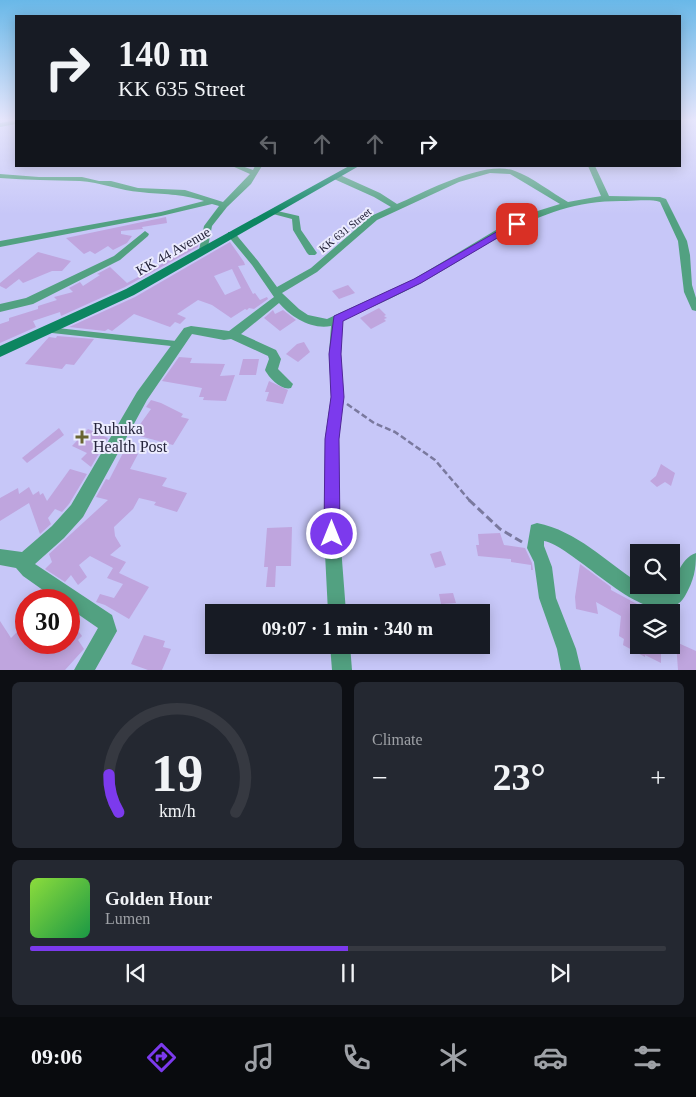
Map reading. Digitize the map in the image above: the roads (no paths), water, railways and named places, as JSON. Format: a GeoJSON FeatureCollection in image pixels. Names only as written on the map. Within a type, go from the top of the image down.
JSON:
{"type":"FeatureCollection","features":[{"type":"Feature","properties":{"kind":"main road","name":"KK 44 Avenue"},"geometry":{"type":"LineString","coordinates":[[0,352],[130,292],[353,167]]}},
{"type":"Feature","properties":{"kind":"street"},"geometry":{"type":"LineString","coordinates":[[204,250],[208,226],[224,205],[248,182],[257,170],[240,167]]}},
{"type":"Feature","properties":{"kind":"street"},"geometry":{"type":"LineString","coordinates":[[591,167],[606,198]]}},
{"type":"Feature","properties":{"kind":"street","name":"KK 631 Street"},"geometry":{"type":"LineString","coordinates":[[232,335],[277,296],[314,270],[374,218],[456,180],[486,169],[516,173],[567,205]]}},
{"type":"Feature","properties":{"kind":"street"},"geometry":{"type":"LineString","coordinates":[[2,177],[82,179],[99,183],[111,183],[138,190],[185,192],[224,205]]}},
{"type":"Feature","properties":{"kind":"street"},"geometry":{"type":"LineString","coordinates":[[337,177],[377,195],[396,207]]}},
{"type":"Feature","properties":{"kind":"street"},"geometry":{"type":"LineString","coordinates":[[231,234],[258,266],[277,296],[297,315],[315,322],[328,322],[417,281],[499,232],[534,215],[567,205],[606,198],[655,198],[663,200],[684,247],[688,292],[696,307]]}},
{"type":"Feature","properties":{"kind":"street"},"geometry":{"type":"LineString","coordinates":[[0,244],[162,214],[212,201]]}},
{"type":"Feature","properties":{"kind":"street"},"geometry":{"type":"LineString","coordinates":[[276,212],[296,218],[296,230],[312,253]]}},
{"type":"Feature","properties":{"kind":"street"},"geometry":{"type":"LineString","coordinates":[[0,308],[29,302],[117,258],[146,234]]}},
{"type":"Feature","properties":{"kind":"street"},"geometry":{"type":"LineString","coordinates":[[337,604],[332,534],[332,439],[337,397],[335,354],[338,319]]}},
{"type":"Feature","properties":{"kind":"street"},"geometry":{"type":"LineString","coordinates":[[0,557],[24,561],[58,532],[77,511],[142,396],[188,331],[224,336],[232,335],[272,353],[275,359],[271,370],[287,384]]}},
{"type":"Feature","properties":{"kind":"street"},"geometry":{"type":"LineString","coordinates":[[571,670],[546,589],[546,569],[541,555],[535,548],[537,531],[547,530],[565,540],[638,592],[655,601],[667,600],[679,590],[691,565],[696,562]]}},
{"type":"Feature","properties":{"kind":"street"},"geometry":{"type":"LineString","coordinates":[[24,561],[24,566],[29,570],[105,622],[108,631],[84,670]]}},
{"type":"Feature","properties":{"kind":"street"},"geometry":{"type":"LineString","coordinates":[[341,654],[342,670]]}},
{"type":"Feature","properties":{"kind":"lane"},"geometry":{"type":"LineString","coordinates":[[48,330],[178,344]]}},
{"type":"Feature","properties":{"kind":"place","name":"Ruhuka Health Post"},"geometry":{"type":"Point","coordinates":[82,437]}}]}
